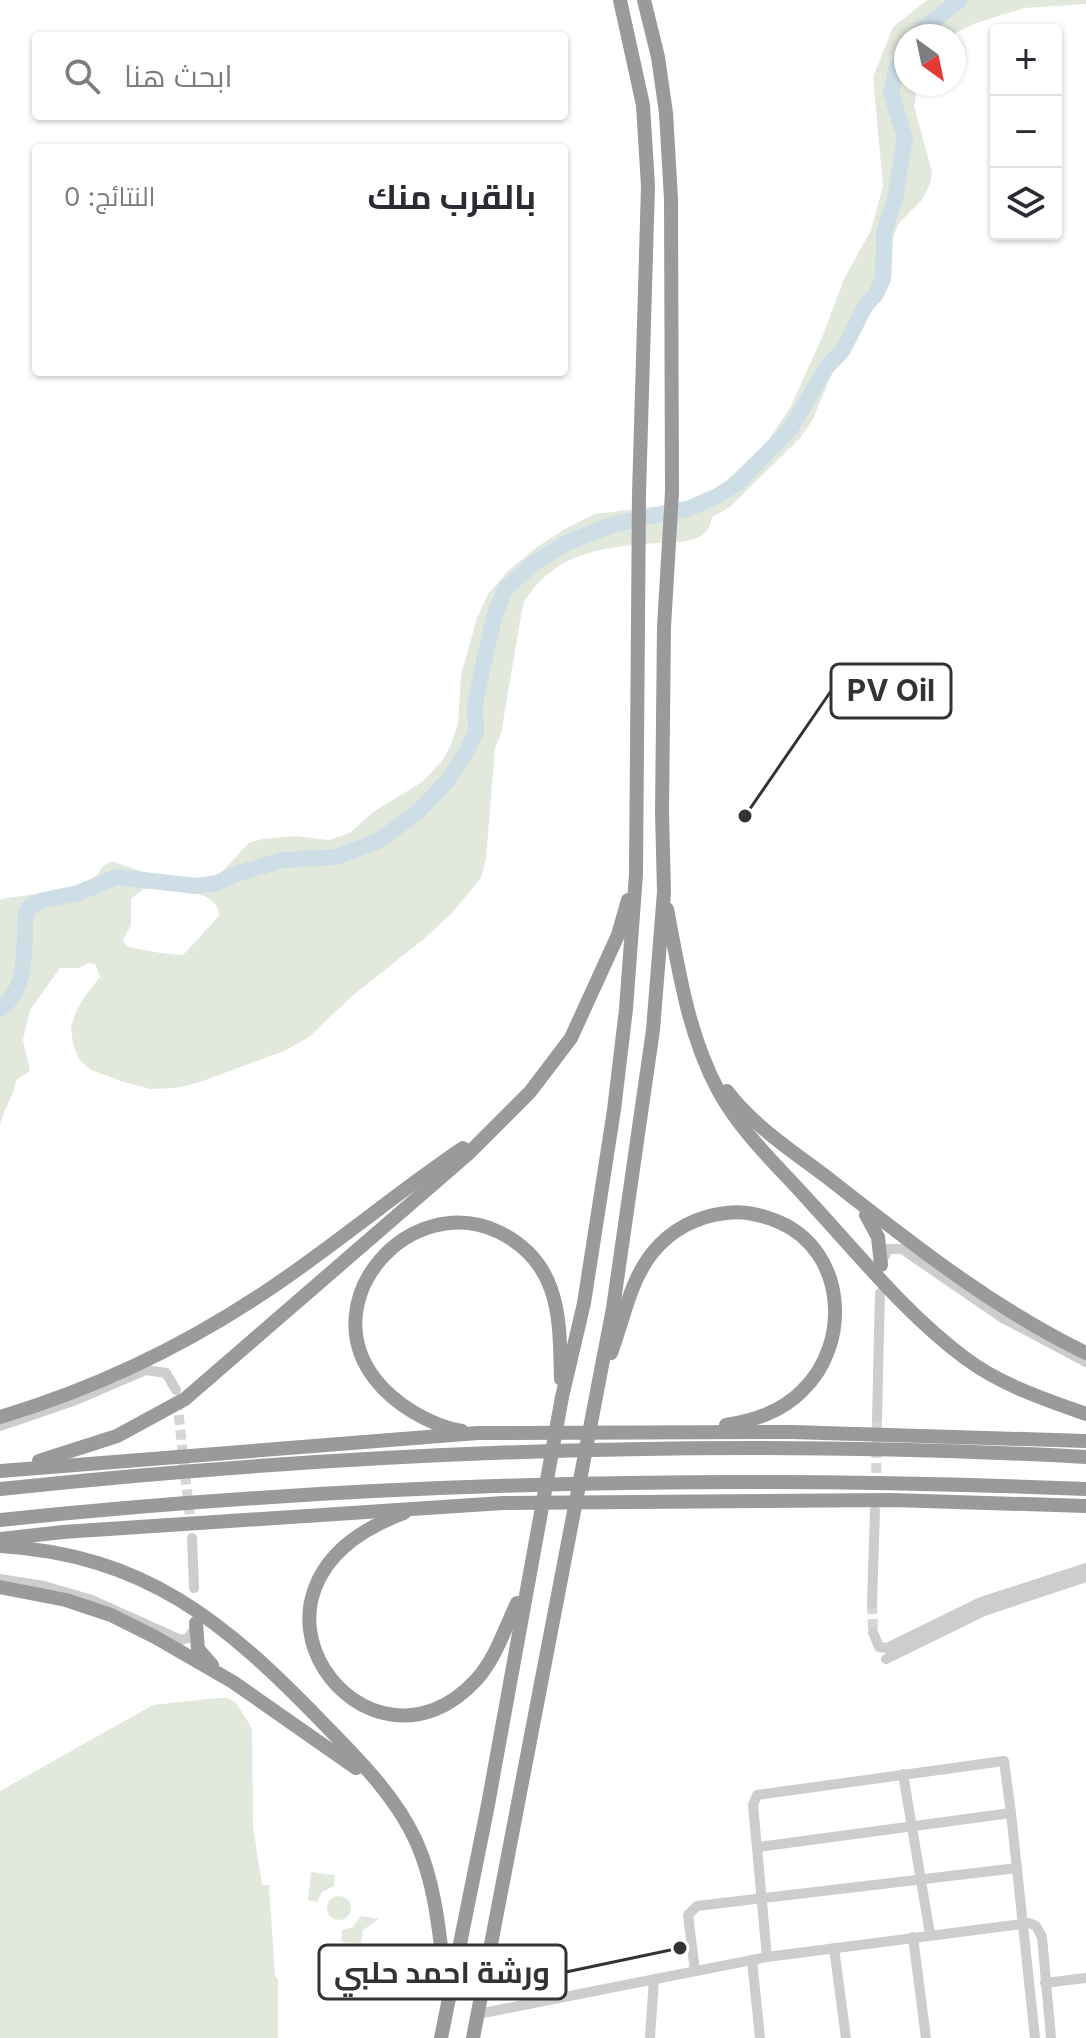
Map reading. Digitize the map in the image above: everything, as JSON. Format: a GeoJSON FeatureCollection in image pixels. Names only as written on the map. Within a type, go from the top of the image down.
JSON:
{"type":"FeatureCollection","features":[{"type":"Feature","properties":{"kind":"highway"},"geometry":{"type":"LineString","coordinates":[[441,2038],[487,1810],[562,1397],[584,1303],[621,1052],[636,874],[639,494],[648,159],[639,85],[620,0]]}},
{"type":"Feature","properties":{"kind":"highway"},"geometry":{"type":"LineString","coordinates":[[473,2038],[613,1308],[653,1030],[664,892],[664,627],[672,492],[670,147],[658,57],[644,0]]}},
{"type":"Feature","properties":{"kind":"highway"},"geometry":{"type":"LineString","coordinates":[[0,1471],[66,1454],[117,1436],[185,1399],[307,1296],[494,1128],[530,1092],[571,1038],[618,935],[636,874]]}},
{"type":"Feature","properties":{"kind":"highway"},"geometry":{"type":"LineString","coordinates":[[664,892],[686,1006],[718,1090],[748,1134],[919,1317],[966,1359],[1021,1391],[1086,1414]]}},
{"type":"Feature","properties":{"kind":"highway"},"geometry":{"type":"LineString","coordinates":[[707,1065],[734,1100],[757,1122],[906,1241],[977,1292],[1049,1336],[1086,1353]]}},
{"type":"Feature","properties":{"kind":"highway"},"geometry":{"type":"LineString","coordinates":[[0,1417],[105,1379],[223,1319],[280,1282],[494,1128]]}},
{"type":"Feature","properties":{"kind":"highway"},"geometry":{"type":"LineString","coordinates":[[841,1188],[875,1228],[881,1246],[881,1265]]}},
{"type":"Feature","properties":{"kind":"highway"},"geometry":{"type":"LineString","coordinates":[[598,1382],[633,1284],[654,1252],[674,1233],[700,1218],[733,1212],[765,1217],[785,1225],[803,1236],[818,1255],[832,1282],[836,1321],[826,1356],[805,1389],[774,1411],[752,1421],[692,1433]]}},
{"type":"Feature","properties":{"kind":"highway"},"geometry":{"type":"LineString","coordinates":[[478,1433],[456,1430],[399,1402],[382,1389],[369,1371],[359,1348],[356,1305],[367,1276],[392,1249],[421,1229],[444,1223],[488,1227],[511,1238],[539,1265],[557,1313],[562,1397]]}},
{"type":"Feature","properties":{"kind":"highway"},"geometry":{"type":"LineString","coordinates":[[584,1303],[613,1308]]}},
{"type":"Feature","properties":{"kind":"highway"},"geometry":{"type":"LineString","coordinates":[[0,1471],[478,1433],[807,1432],[1086,1441]]}},
{"type":"Feature","properties":{"kind":"highway"},"geometry":{"type":"LineString","coordinates":[[0,1489],[334,1461],[516,1452],[880,1450],[1086,1457]]}},
{"type":"Feature","properties":{"kind":"highway"},"geometry":{"type":"LineString","coordinates":[[0,1520],[283,1495],[505,1484],[880,1481],[1086,1489]]}},
{"type":"Feature","properties":{"kind":"highway"},"geometry":{"type":"LineString","coordinates":[[0,1539],[63,1532],[503,1503],[892,1500],[1086,1506]]}},
{"type":"Feature","properties":{"kind":"highway"},"geometry":{"type":"LineString","coordinates":[[418,1507],[380,1522],[359,1535],[332,1558],[315,1589],[309,1624],[313,1647],[329,1679],[350,1698],[380,1711],[412,1714],[444,1705],[458,1696],[477,1679],[492,1659],[527,1581]]}},
{"type":"Feature","properties":{"kind":"highway"},"geometry":{"type":"LineString","coordinates":[[0,1546],[67,1553],[101,1562],[148,1582],[213,1621],[277,1676],[372,1775],[411,1831],[428,1875],[434,1901],[448,2005]]}},
{"type":"Feature","properties":{"kind":"highway"},"geometry":{"type":"LineString","coordinates":[[0,1587],[51,1596],[111,1615],[155,1637],[233,1682],[342,1757],[392,1801]]}},
{"type":"Feature","properties":{"kind":"highway"},"geometry":{"type":"LineString","coordinates":[[196,1625],[201,1655],[233,1682]]}},
{"type":"Feature","properties":{"kind":"street"},"geometry":{"type":"LineString","coordinates":[[881,1265],[885,1251],[902,1249],[1001,1317],[1086,1362]]}},
{"type":"Feature","properties":{"kind":"street"},"geometry":{"type":"LineString","coordinates":[[877,1418],[880,1293]]}},
{"type":"Feature","properties":{"kind":"street"},"geometry":{"type":"LineString","coordinates":[[0,1426],[76,1400],[146,1370],[166,1373],[176,1390]]}},
{"type":"Feature","properties":{"kind":"street"},"geometry":{"type":"LineString","coordinates":[[872,1604],[875,1510]]}},
{"type":"Feature","properties":{"kind":"street"},"geometry":{"type":"LineString","coordinates":[[192,1538],[194,1588]]}},
{"type":"Feature","properties":{"kind":"street"},"geometry":{"type":"LineString","coordinates":[[873,1632],[879,1647],[887,1648],[981,1602],[1086,1568]]}},
{"type":"Feature","properties":{"kind":"street"},"geometry":{"type":"LineString","coordinates":[[886,1659],[974,1615],[1086,1577]]}},
{"type":"Feature","properties":{"kind":"street"},"geometry":{"type":"LineString","coordinates":[[0,1579],[44,1586],[92,1600],[178,1639],[188,1638],[196,1625]]}},
{"type":"Feature","properties":{"kind":"street"},"geometry":{"type":"LineString","coordinates":[[767,1957],[753,1805],[757,1795],[1004,1761],[1035,2038]]}},
{"type":"Feature","properties":{"kind":"street"},"geometry":{"type":"LineString","coordinates":[[903,1774],[930,1934]]}},
{"type":"Feature","properties":{"kind":"street"},"geometry":{"type":"LineString","coordinates":[[758,1847],[1011,1813]]}},
{"type":"Feature","properties":{"kind":"street"},"geometry":{"type":"LineString","coordinates":[[695,1971],[688,1915],[697,1906],[1017,1868]]}},
{"type":"Feature","properties":{"kind":"street"},"geometry":{"type":"LineString","coordinates":[[478,2014],[767,1957],[1024,1923],[1033,1924],[1041,1933],[1051,2038]]}},
{"type":"Feature","properties":{"kind":"street"},"geometry":{"type":"LineString","coordinates":[[913,1937],[926,2038]]}},
{"type":"Feature","properties":{"kind":"street"},"geometry":{"type":"LineString","coordinates":[[834,1948],[846,2038]]}},
{"type":"Feature","properties":{"kind":"street"},"geometry":{"type":"LineString","coordinates":[[752,1960],[760,2038]]}},
{"type":"Feature","properties":{"kind":"street"},"geometry":{"type":"LineString","coordinates":[[1045,1983],[1086,1978]]}},
{"type":"Feature","properties":{"kind":"street"},"geometry":{"type":"LineString","coordinates":[[650,2038],[654,1979]]}},
{"type":"Feature","properties":{"kind":"shaded area"},"geometry":{"type":"Polygon","coordinates":[[[927,0],[1086,0],[1086,4],[1024,8],[966,28],[966,24],[897,24],[927,0]]]}},
{"type":"Feature","properties":{"kind":"shaded area"},"geometry":{"type":"Polygon","coordinates":[[[894,26],[894,96],[916,96],[914,106],[932,172],[922,200],[899,223],[893,237],[892,273],[886,290],[876,302],[859,336],[834,369],[812,421],[800,438],[730,507],[712,517],[705,533],[690,540],[617,547],[581,556],[549,573],[523,604],[501,734],[495,748],[486,859],[481,878],[452,913],[351,997],[309,1037],[284,1051],[176,1088],[150,1089],[124,1082],[91,1070],[79,1059],[71,1027],[84,997],[100,977],[95,964],[60,968],[30,1010],[23,1040],[30,1071],[16,1080],[0,1127],[0,899],[78,888],[112,861],[157,877],[206,880],[216,878],[249,843],[295,836],[329,840],[350,833],[373,812],[422,782],[442,761],[458,723],[461,675],[477,618],[488,594],[509,570],[537,547],[595,514],[693,500],[708,493],[726,481],[768,441],[791,406],[844,279],[871,230],[883,186],[873,77],[894,26]],[[143,889],[131,899],[131,925],[123,940],[127,946],[183,955],[219,916],[211,900],[177,890],[143,889]]]}},
{"type":"Feature","properties":{"kind":"shaded area"},"geometry":{"type":"Polygon","coordinates":[[[228,1698],[236,1703],[252,1728],[253,1826],[262,1885],[269,1885],[275,1976],[278,1979],[278,2038],[0,2038],[0,1791],[153,1705],[228,1698]]]}},
{"type":"Feature","properties":{"kind":"shaded area"},"geometry":{"type":"Polygon","coordinates":[[[311,1872],[335,1875],[334,1886],[322,1892],[317,1902],[308,1900],[311,1872]]]}},
{"type":"Feature","properties":{"kind":"shaded area"},"geometry":{"type":"Polygon","coordinates":[[[339,1896],[348,1899],[351,1908],[348,1917],[339,1920],[330,1917],[327,1908],[330,1899],[339,1896]]]}},
{"type":"Feature","properties":{"kind":"shaded area"},"geometry":{"type":"Polygon","coordinates":[[[361,1916],[379,1919],[363,1930],[361,1943],[341,1942],[342,1930],[353,1927],[361,1916]]]}},
{"type":"Feature","properties":{"kind":"waterway"},"geometry":{"type":"LineString","coordinates":[[930,24],[959,0]]}},
{"type":"Feature","properties":{"kind":"waterway"},"geometry":{"type":"LineString","coordinates":[[0,1009],[10,1000],[21,978],[26,912],[32,905],[78,893],[117,877],[196,886],[217,883],[283,860],[336,857],[380,840],[419,811],[448,780],[468,749],[476,731],[475,704],[495,614],[506,588],[534,563],[568,542],[612,525],[690,508],[719,495],[738,483],[791,428],[826,368],[843,350],[865,306],[876,294],[883,279],[884,232],[895,199],[905,138],[891,92],[894,79]]}},
{"type":"Feature","properties":{"kind":"tunnel"},"geometry":{"type":"LineString","coordinates":[[177,1400],[191,1527]]}},
{"type":"Feature","properties":{"kind":"tunnel"},"geometry":{"type":"LineString","coordinates":[[876,1488],[877,1418]]}},
{"type":"Feature","properties":{"kind":"tunnel"},"geometry":{"type":"LineString","coordinates":[[872,1604],[873,1632]]}},
{"type":"Feature","properties":{"kind":"place","name":"PV Oil"},"geometry":{"type":"Point","coordinates":[745,816]}},
{"type":"Feature","properties":{"kind":"place","name":"ورشة احمد حلبي"},"geometry":{"type":"Point","coordinates":[680,1948]}}]}
